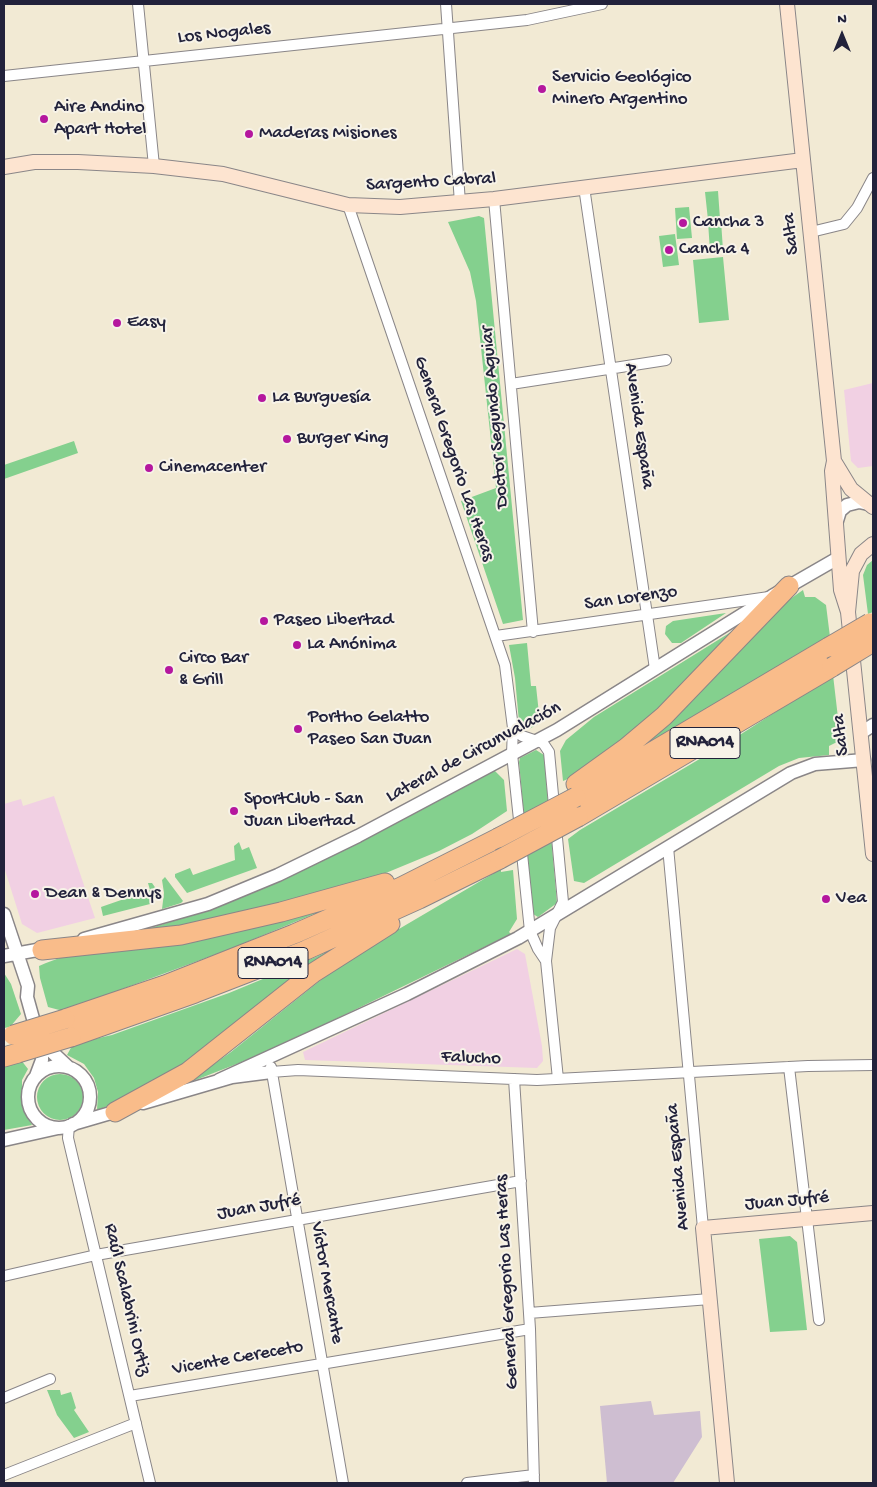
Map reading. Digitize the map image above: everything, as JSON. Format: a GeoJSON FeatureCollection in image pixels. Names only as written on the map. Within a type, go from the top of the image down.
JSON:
{"type":"FeatureCollection","features":[{"type":"Feature","properties":{"kind":"highway"},"geometry":{"type":"LineString","coordinates":[[575,791],[664,716],[789,586]]}},
{"type":"Feature","properties":{"kind":"highway","name":"RNA014"},"geometry":{"type":"LineString","coordinates":[[8,1036],[165,985],[294,934],[453,862],[520,827],[575,791],[872,622]]}},
{"type":"Feature","properties":{"kind":"highway","name":"RNA014"},"geometry":{"type":"LineString","coordinates":[[11,1055],[71,1037],[173,1002],[282,960],[470,875],[578,818],[873,642]]}},
{"type":"Feature","properties":{"kind":"highway"},"geometry":{"type":"LineString","coordinates":[[42,950],[156,939],[215,928],[346,895],[453,862]]}},
{"type":"Feature","properties":{"kind":"highway"},"geometry":{"type":"LineString","coordinates":[[115,1112],[188,1072],[313,973],[347,949],[470,875]]}},
{"type":"Feature","properties":{"kind":"main road","name":"Salta"},"geometry":{"type":"LineString","coordinates":[[787,4],[834,461],[832,471],[841,590],[848,612],[873,854]]}},
{"type":"Feature","properties":{"kind":"main road","name":"Sargento Cabral"},"geometry":{"type":"LineString","coordinates":[[4,167],[23,163],[60,162],[154,166],[223,174],[348,205],[400,207],[460,203],[803,160]]}},
{"type":"Feature","properties":{"kind":"main road","name":"Salta"},"geometry":{"type":"LineString","coordinates":[[834,461],[846,483],[871,505]]}},
{"type":"Feature","properties":{"kind":"main road","name":"Salta"},"geometry":{"type":"LineString","coordinates":[[848,612],[852,571],[861,554],[873,544]]}},
{"type":"Feature","properties":{"kind":"main road","name":"Juan Jufré"},"geometry":{"type":"LineString","coordinates":[[703,1228],[873,1213]]}},
{"type":"Feature","properties":{"kind":"main road","name":"Avenida España"},"geometry":{"type":"LineString","coordinates":[[703,1228],[727,1483]]}},
{"type":"Feature","properties":{"kind":"street"},"geometry":{"type":"LineString","coordinates":[[138,4],[154,166]]}},
{"type":"Feature","properties":{"kind":"street"},"geometry":{"type":"LineString","coordinates":[[446,4],[460,203]]}},
{"type":"Feature","properties":{"kind":"street","name":"Los Nogales"},"geometry":{"type":"LineString","coordinates":[[4,76],[527,20],[602,4]]}},
{"type":"Feature","properties":{"kind":"street"},"geometry":{"type":"LineString","coordinates":[[810,232],[844,224],[857,208],[873,178]]}},
{"type":"Feature","properties":{"kind":"street","name":"Avenida España"},"geometry":{"type":"LineString","coordinates":[[584,187],[655,670]]}},
{"type":"Feature","properties":{"kind":"street","name":"Doctor Segundo Aguiar"},"geometry":{"type":"LineString","coordinates":[[494,199],[533,632]]}},
{"type":"Feature","properties":{"kind":"street","name":"General Gregorio Las Heras"},"geometry":{"type":"LineString","coordinates":[[348,205],[496,636],[508,679],[513,728],[512,754],[530,931],[546,960]]}},
{"type":"Feature","properties":{"kind":"street"},"geometry":{"type":"LineString","coordinates":[[511,384],[666,360]]}},
{"type":"Feature","properties":{"kind":"street"},"geometry":{"type":"LineString","coordinates":[[836,524],[840,511],[847,505],[858,502],[871,505]]}},
{"type":"Feature","properties":{"kind":"street","name":"Lateral de Circunvalación"},"geometry":{"type":"LineString","coordinates":[[4,956],[42,950],[183,912],[257,884],[382,824],[538,741],[772,596],[838,558]]}},
{"type":"Feature","properties":{"kind":"street","name":"San Lorenzo"},"geometry":{"type":"LineString","coordinates":[[496,636],[772,596]]}},
{"type":"Feature","properties":{"kind":"street"},"geometry":{"type":"LineString","coordinates":[[861,733],[873,725]]}},
{"type":"Feature","properties":{"kind":"street"},"geometry":{"type":"LineString","coordinates":[[513,728],[522,736],[538,741]]}},
{"type":"Feature","properties":{"kind":"street","name":"General Gregorio Las Heras"},"geometry":{"type":"LineString","coordinates":[[538,741],[543,743],[549,752],[563,902],[550,928],[546,960],[558,1079]]}},
{"type":"Feature","properties":{"kind":"street"},"geometry":{"type":"LineString","coordinates":[[220,1080],[407,994],[530,931],[798,769],[815,764],[864,760]]}},
{"type":"Feature","properties":{"kind":"street","name":"Avenida España"},"geometry":{"type":"LineString","coordinates":[[668,847],[703,1228]]}},
{"type":"Feature","properties":{"kind":"street"},"geometry":{"type":"LineString","coordinates":[[4,914],[51,1048],[68,1067],[83,1077],[90,1094],[86,1111],[69,1125],[43,1123],[33,1112],[28,1098],[42,1060],[42,1051],[27,996],[28,986]]}},
{"type":"Feature","properties":{"kind":"street","name":"Víctor Mercante"},"geometry":{"type":"LineString","coordinates":[[269,1058],[344,1483]]}},
{"type":"Feature","properties":{"kind":"street","name":"Falucho"},"geometry":{"type":"LineString","coordinates":[[4,1140],[69,1125],[220,1080],[271,1072],[298,1070],[514,1079],[558,1079],[789,1067],[873,1065]]}},
{"type":"Feature","properties":{"kind":"street"},"geometry":{"type":"LineString","coordinates":[[36,1076],[51,1067],[68,1067]]}},
{"type":"Feature","properties":{"kind":"street"},"geometry":{"type":"LineString","coordinates":[[789,1067],[819,1320]]}},
{"type":"Feature","properties":{"kind":"street","name":"General Gregorio Las Heras"},"geometry":{"type":"LineString","coordinates":[[514,1079],[530,1329],[534,1479]]}},
{"type":"Feature","properties":{"kind":"street","name":"Raúl Scalabrini Ortiz"},"geometry":{"type":"LineString","coordinates":[[69,1125],[68,1138],[150,1483]]}},
{"type":"Feature","properties":{"kind":"street","name":"Juan Jufré"},"geometry":{"type":"LineString","coordinates":[[4,1276],[96,1255],[521,1181]]}},
{"type":"Feature","properties":{"kind":"street"},"geometry":{"type":"LineString","coordinates":[[529,1313],[710,1300]]}},
{"type":"Feature","properties":{"kind":"street","name":"Vicente Cereceto"},"geometry":{"type":"LineString","coordinates":[[130,1396],[322,1362],[530,1329]]}},
{"type":"Feature","properties":{"kind":"street"},"geometry":{"type":"LineString","coordinates":[[4,1398],[50,1379]]}},
{"type":"Feature","properties":{"kind":"street"},"geometry":{"type":"LineString","coordinates":[[4,1475],[136,1423]]}},
{"type":"Feature","properties":{"kind":"street"},"geometry":{"type":"LineString","coordinates":[[466,1483],[534,1479]]}},
{"type":"Feature","properties":{"kind":"shaded area"},"geometry":{"type":"Polygon","coordinates":[[[873,383],[873,466],[858,468],[851,461],[844,390],[873,383]]]}},
{"type":"Feature","properties":{"kind":"shaded area"},"geometry":{"type":"Polygon","coordinates":[[[54,796],[95,918],[37,933],[22,924],[4,867],[4,804],[21,799],[23,806],[54,796]]]}},
{"type":"Feature","properties":{"kind":"shaded area"},"geometry":{"type":"Polygon","coordinates":[[[517,949],[525,954],[542,1046],[543,1061],[537,1068],[305,1060],[303,1052],[517,949]]]}},
{"type":"Feature","properties":{"kind":"shaded area"},"geometry":{"type":"Polygon","coordinates":[[[651,1401],[654,1415],[700,1411],[702,1437],[673,1483],[607,1483],[600,1406],[651,1401]]]}},
{"type":"Feature","properties":{"kind":"green space"},"geometry":{"type":"Polygon","coordinates":[[[718,191],[720,219],[708,220],[705,192],[718,191]]]}},
{"type":"Feature","properties":{"kind":"green space","name":"Cancha 3"},"geometry":{"type":"Polygon","coordinates":[[[689,207],[692,238],[677,239],[675,208],[689,207]]]}},
{"type":"Feature","properties":{"kind":"green space"},"geometry":{"type":"Polygon","coordinates":[[[479,216],[484,218],[523,620],[503,624],[461,501],[496,488],[476,301],[470,272],[448,222],[479,216]]]}},
{"type":"Feature","properties":{"kind":"green space"},"geometry":{"type":"Polygon","coordinates":[[[721,221],[723,250],[710,251],[708,222],[721,221]]]}},
{"type":"Feature","properties":{"kind":"green space","name":"Cancha 4"},"geometry":{"type":"Polygon","coordinates":[[[675,234],[679,265],[663,267],[659,236],[675,234]]]}},
{"type":"Feature","properties":{"kind":"green space"},"geometry":{"type":"Polygon","coordinates":[[[723,257],[729,320],[699,323],[693,260],[723,257]]]}},
{"type":"Feature","properties":{"kind":"green space"},"geometry":{"type":"Polygon","coordinates":[[[74,441],[78,453],[4,479],[4,465],[74,441]]]}},
{"type":"Feature","properties":{"kind":"green space"},"geometry":{"type":"Polygon","coordinates":[[[873,560],[873,612],[868,614],[863,575],[867,565],[873,560]]]}},
{"type":"Feature","properties":{"kind":"green space"},"geometry":{"type":"Polygon","coordinates":[[[803,590],[805,597],[815,597],[826,605],[830,637],[634,752],[783,604],[803,590]]]}},
{"type":"Feature","properties":{"kind":"green space"},"geometry":{"type":"Polygon","coordinates":[[[726,613],[681,643],[672,643],[665,634],[666,626],[673,621],[726,613]]]}},
{"type":"Feature","properties":{"kind":"green space"},"geometry":{"type":"Polygon","coordinates":[[[739,627],[648,721],[573,777],[563,781],[560,751],[566,740],[594,717],[739,627]]]}},
{"type":"Feature","properties":{"kind":"green space"},"geometry":{"type":"Polygon","coordinates":[[[527,643],[531,686],[536,686],[540,723],[529,729],[522,727],[519,722],[515,678],[509,645],[527,643]]]}},
{"type":"Feature","properties":{"kind":"green space"},"geometry":{"type":"Polygon","coordinates":[[[833,675],[840,735],[837,742],[829,746],[829,755],[799,758],[779,766],[584,883],[574,881],[568,839],[735,738],[833,675]]]}},
{"type":"Feature","properties":{"kind":"green space"},"geometry":{"type":"Polygon","coordinates":[[[536,750],[544,755],[557,903],[538,917],[533,914],[519,762],[520,758],[536,750]]]}},
{"type":"Feature","properties":{"kind":"green space"},"geometry":{"type":"Polygon","coordinates":[[[494,770],[504,780],[507,811],[472,834],[439,851],[381,875],[262,910],[114,939],[200,913],[276,883],[385,829],[494,770]]]}},
{"type":"Feature","properties":{"kind":"green space"},"geometry":{"type":"Polygon","coordinates":[[[239,842],[242,850],[249,847],[257,868],[187,893],[175,877],[175,874],[190,868],[193,875],[235,860],[234,846],[239,842]]]}},
{"type":"Feature","properties":{"kind":"green space"},"geometry":{"type":"Polygon","coordinates":[[[501,869],[501,872],[513,870],[517,919],[509,932],[511,934],[270,1051],[193,1081],[193,1079],[231,1052],[332,971],[370,946],[501,869]]]}},
{"type":"Feature","properties":{"kind":"green space"},"geometry":{"type":"Polygon","coordinates":[[[165,877],[183,901],[162,909],[164,893],[162,880],[165,877]]]}},
{"type":"Feature","properties":{"kind":"green space"},"geometry":{"type":"Polygon","coordinates":[[[148,883],[152,883],[157,890],[154,903],[103,916],[101,907],[150,890],[148,883]]]}},
{"type":"Feature","properties":{"kind":"green space"},"geometry":{"type":"Polygon","coordinates":[[[326,909],[230,949],[63,1011],[48,1007],[40,978],[39,966],[65,956],[326,909]]]}},
{"type":"Feature","properties":{"kind":"green space"},"geometry":{"type":"Polygon","coordinates":[[[355,938],[224,1041],[138,1095],[97,1110],[98,1092],[94,1078],[84,1064],[67,1055],[73,1044],[112,1035],[229,993],[316,957],[355,938]]]}},
{"type":"Feature","properties":{"kind":"green space"},"geometry":{"type":"Polygon","coordinates":[[[4,973],[11,984],[21,1014],[10,1027],[4,1028],[4,973]]]}},
{"type":"Feature","properties":{"kind":"green space"},"geometry":{"type":"Polygon","coordinates":[[[21,1060],[28,1069],[22,1080],[22,1107],[32,1125],[4,1130],[4,1066],[21,1060]]]}},
{"type":"Feature","properties":{"kind":"green space"},"geometry":{"type":"Polygon","coordinates":[[[56,1074],[64,1074],[73,1078],[79,1084],[83,1097],[79,1110],[73,1116],[64,1120],[56,1120],[47,1116],[41,1110],[37,1101],[37,1093],[41,1084],[47,1078],[56,1074]]]}},
{"type":"Feature","properties":{"kind":"green space"},"geometry":{"type":"Polygon","coordinates":[[[790,1236],[797,1242],[807,1330],[770,1332],[759,1239],[790,1236]]]}},
{"type":"Feature","properties":{"kind":"green space"},"geometry":{"type":"Polygon","coordinates":[[[47,1390],[60,1390],[61,1395],[71,1392],[76,1408],[74,1410],[89,1432],[74,1438],[57,1415],[47,1390]]]}},
{"type":"Feature","properties":{"kind":"place","name":"Servicio Geológico Minero Argentino"},"geometry":{"type":"Point","coordinates":[542,89]}},
{"type":"Feature","properties":{"kind":"place","name":"Aire Andino Apart Hotel"},"geometry":{"type":"Point","coordinates":[44,119]}},
{"type":"Feature","properties":{"kind":"place","name":"Maderas Misiones"},"geometry":{"type":"Point","coordinates":[249,134]}},
{"type":"Feature","properties":{"kind":"place","name":"Cancha 3"},"geometry":{"type":"Point","coordinates":[683,223]}},
{"type":"Feature","properties":{"kind":"place","name":"Cancha 4"},"geometry":{"type":"Point","coordinates":[669,250]}},
{"type":"Feature","properties":{"kind":"place","name":"Easy"},"geometry":{"type":"Point","coordinates":[117,323]}},
{"type":"Feature","properties":{"kind":"place","name":"La Burguesía"},"geometry":{"type":"Point","coordinates":[262,398]}},
{"type":"Feature","properties":{"kind":"place","name":"Burger King"},"geometry":{"type":"Point","coordinates":[287,439]}},
{"type":"Feature","properties":{"kind":"place","name":"Cinemacenter"},"geometry":{"type":"Point","coordinates":[149,468]}},
{"type":"Feature","properties":{"kind":"place","name":"Paseo Libertad"},"geometry":{"type":"Point","coordinates":[264,621]}},
{"type":"Feature","properties":{"kind":"place","name":"La Anónima"},"geometry":{"type":"Point","coordinates":[297,645]}},
{"type":"Feature","properties":{"kind":"place","name":"Circo Bar & Grill"},"geometry":{"type":"Point","coordinates":[169,670]}},
{"type":"Feature","properties":{"kind":"place","name":"Portho Gelatto Paseo San Juan"},"geometry":{"type":"Point","coordinates":[298,729]}},
{"type":"Feature","properties":{"kind":"place","name":"SportClub - San Juan Libertad"},"geometry":{"type":"Point","coordinates":[234,811]}},
{"type":"Feature","properties":{"kind":"place","name":"Dean & Dennys"},"geometry":{"type":"Point","coordinates":[35,894]}},
{"type":"Feature","properties":{"kind":"place","name":"Vea"},"geometry":{"type":"Point","coordinates":[826,899]}}]}
